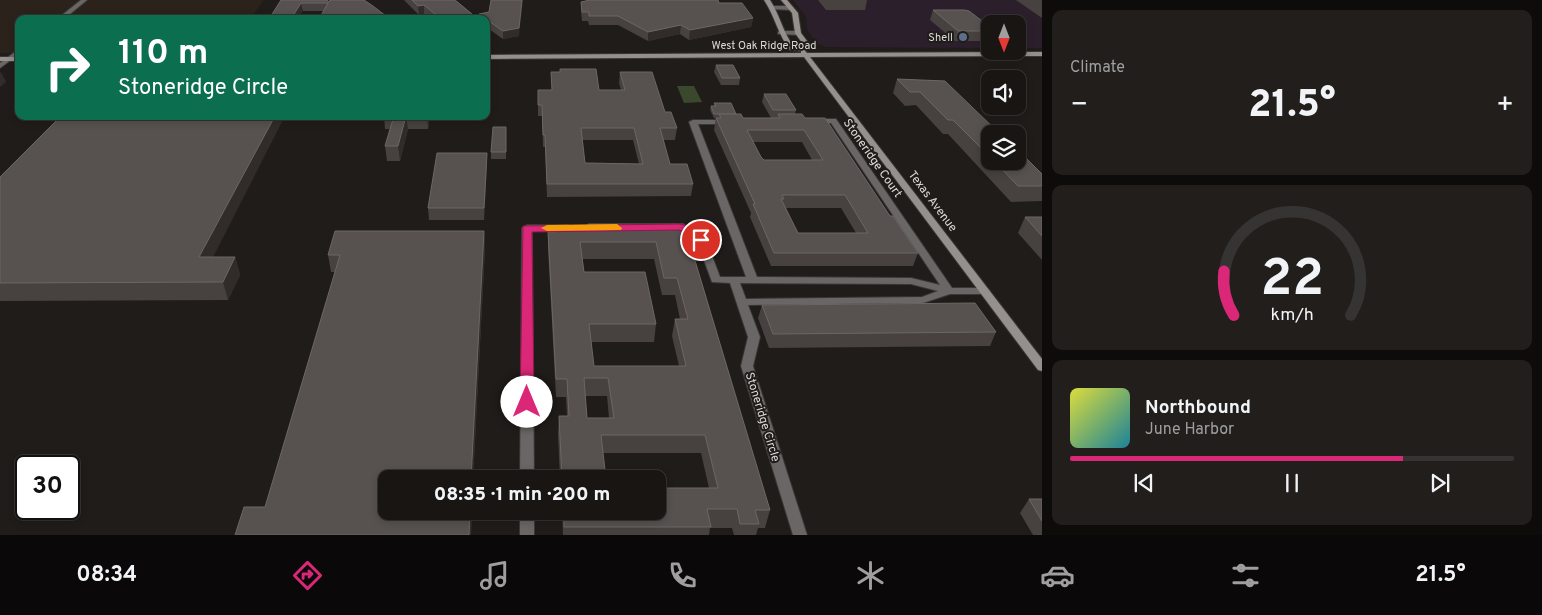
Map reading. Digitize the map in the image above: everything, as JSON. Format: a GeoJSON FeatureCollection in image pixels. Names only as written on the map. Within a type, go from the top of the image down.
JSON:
{"type":"FeatureCollection","features":[{"type":"Feature","properties":{"kind":"street"},"geometry":{"type":"LineString","coordinates":[[65,15],[84,0]]}},
{"type":"Feature","properties":{"kind":"street","name":"Texas Avenue"},"geometry":{"type":"LineString","coordinates":[[767,0],[778,18],[780,33],[792,49],[807,55],[1042,367]]}},
{"type":"Feature","properties":{"kind":"street","name":"Texas Avenue"},"geometry":{"type":"LineString","coordinates":[[784,0],[798,21],[798,33],[810,49],[807,55]]}},
{"type":"Feature","properties":{"kind":"street"},"geometry":{"type":"LineString","coordinates":[[773,8],[791,8]]}},
{"type":"Feature","properties":{"kind":"street"},"geometry":{"type":"LineString","coordinates":[[780,33],[798,33]]}},
{"type":"Feature","properties":{"kind":"street"},"geometry":{"type":"LineString","coordinates":[[0,66],[15,54]]}},
{"type":"Feature","properties":{"kind":"street","name":"West Oak Ridge Road"},"geometry":{"type":"LineString","coordinates":[[490,56],[1042,54]]}},
{"type":"Feature","properties":{"kind":"street","name":"West Oak Ridge Road"},"geometry":{"type":"LineString","coordinates":[[490,63],[807,55],[1042,60]]}},
{"type":"Feature","properties":{"kind":"street"},"geometry":{"type":"LineString","coordinates":[[588,62],[592,59],[646,58],[656,56]]}},
{"type":"Feature","properties":{"kind":"street"},"geometry":{"type":"LineString","coordinates":[[0,60],[15,59]]}},
{"type":"Feature","properties":{"kind":"street"},"geometry":{"type":"LineString","coordinates":[[0,66],[15,66]]}},
{"type":"Feature","properties":{"kind":"street","name":"Stoneridge Court"},"geometry":{"type":"LineString","coordinates":[[803,121],[833,121],[949,291]]}},
{"type":"Feature","properties":{"kind":"street"},"geometry":{"type":"LineString","coordinates":[[733,122],[693,122],[753,281]]}},
{"type":"Feature","properties":{"kind":"street"},"geometry":{"type":"LineString","coordinates":[[660,227],[680,227],[694,231],[701,240],[716,280],[911,281],[949,291],[985,291]]}},
{"type":"Feature","properties":{"kind":"street"},"geometry":{"type":"LineString","coordinates":[[527,470],[527,228],[584,228]]}},
{"type":"Feature","properties":{"kind":"street","name":"Stoneridge Circle"},"geometry":{"type":"LineString","coordinates":[[734,281],[754,337],[747,366],[800,535]]}},
{"type":"Feature","properties":{"kind":"street"},"geometry":{"type":"LineString","coordinates":[[742,302],[923,300],[949,291]]}},
{"type":"Feature","properties":{"kind":"street"},"geometry":{"type":"LineString","coordinates":[[527,520],[527,535]]}},
{"type":"Feature","properties":{"kind":"shaded area"},"geometry":{"type":"Polygon","coordinates":[[[0,0],[264,0],[253,15],[15,15],[15,53],[0,53],[0,0]]]}},
{"type":"Feature","properties":{"kind":"shaded area"},"geometry":{"type":"Polygon","coordinates":[[[793,0],[1042,0],[1042,48],[1026,48],[1026,15],[981,15],[981,48],[826,47],[818,44],[812,37],[807,29],[806,16],[793,0]]]}},
{"type":"Feature","properties":{"kind":"green space"},"geometry":{"type":"Polygon","coordinates":[[[677,86],[694,86],[702,102],[684,103],[677,86]]]}},
{"type":"Feature","properties":{"kind":"building"},"geometry":{"type":"Polygon","coordinates":[[[281,0],[327,0],[329,2],[330,0],[364,0],[385,15],[321,15],[328,3],[301,3],[294,15],[272,15],[281,0]]]}},
{"type":"Feature","properties":{"kind":"building"},"geometry":{"type":"Polygon","coordinates":[[[412,0],[455,0],[473,15],[436,15],[424,5],[418,6],[412,0]]]}},
{"type":"Feature","properties":{"kind":"building"},"geometry":{"type":"Polygon","coordinates":[[[491,0],[522,0],[519,28],[503,31],[490,22],[490,15],[479,14],[489,12],[491,0]]]}},
{"type":"Feature","properties":{"kind":"building"},"geometry":{"type":"Polygon","coordinates":[[[590,0],[718,0],[719,3],[742,3],[753,18],[690,30],[681,25],[648,32],[618,16],[589,16],[589,12],[582,12],[581,2],[590,0]]]}},
{"type":"Feature","properties":{"kind":"building"},"geometry":{"type":"Polygon","coordinates":[[[933,10],[969,11],[981,20],[981,31],[958,31],[933,10]]]}},
{"type":"Feature","properties":{"kind":"building"},"geometry":{"type":"Polygon","coordinates":[[[716,65],[733,65],[740,78],[722,78],[716,65]]]}},
{"type":"Feature","properties":{"kind":"building"},"geometry":{"type":"Polygon","coordinates":[[[560,69],[596,69],[599,90],[625,90],[620,72],[652,72],[665,112],[671,112],[677,128],[660,128],[670,164],[687,164],[693,184],[547,184],[545,135],[543,135],[542,105],[538,105],[538,90],[552,90],[551,72],[560,72],[560,69]],[[581,128],[585,163],[643,164],[634,128],[581,128]]]}},
{"type":"Feature","properties":{"kind":"building"},"geometry":{"type":"Polygon","coordinates":[[[897,79],[945,81],[991,125],[981,125],[981,148],[953,120],[948,120],[920,92],[910,92],[897,79]]]}},
{"type":"Feature","properties":{"kind":"building"},"geometry":{"type":"Polygon","coordinates":[[[764,94],[786,94],[796,110],[773,110],[764,94]]]}},
{"type":"Feature","properties":{"kind":"building"},"geometry":{"type":"Polygon","coordinates":[[[714,103],[731,103],[736,114],[714,114],[711,106],[716,106],[714,103]]]}},
{"type":"Feature","properties":{"kind":"building"},"geometry":{"type":"Polygon","coordinates":[[[719,114],[741,114],[743,118],[780,118],[778,114],[802,114],[805,118],[825,118],[890,216],[893,216],[918,253],[774,253],[753,204],[755,204],[716,118],[721,118],[719,114]],[[747,130],[764,160],[823,160],[804,130],[747,130]],[[782,195],[784,199],[781,199],[798,233],[868,233],[845,195],[782,195]]]}},
{"type":"Feature","properties":{"kind":"building"},"geometry":{"type":"Polygon","coordinates":[[[57,120],[273,120],[199,257],[235,257],[223,282],[0,283],[0,177],[57,120]]]}},
{"type":"Feature","properties":{"kind":"building"},"geometry":{"type":"Polygon","coordinates":[[[393,120],[405,120],[398,146],[385,146],[393,120]]]}},
{"type":"Feature","properties":{"kind":"building"},"geometry":{"type":"Polygon","coordinates":[[[493,127],[506,127],[506,152],[491,152],[493,127]]]}},
{"type":"Feature","properties":{"kind":"building"},"geometry":{"type":"Polygon","coordinates":[[[437,153],[487,153],[484,208],[428,208],[437,153]]]}},
{"type":"Feature","properties":{"kind":"building"},"geometry":{"type":"Polygon","coordinates":[[[1026,158],[1042,174],[1042,186],[1018,186],[1003,170],[1026,170],[1026,158]]]}},
{"type":"Feature","properties":{"kind":"building"},"geometry":{"type":"Polygon","coordinates":[[[1025,217],[1042,217],[1042,236],[1025,217]]]}},
{"type":"Feature","properties":{"kind":"building"},"geometry":{"type":"Polygon","coordinates":[[[588,224],[684,224],[770,510],[755,510],[759,524],[740,524],[737,509],[707,509],[711,527],[564,527],[564,520],[666,520],[666,488],[718,488],[705,435],[601,435],[605,470],[562,470],[559,416],[569,416],[567,379],[556,379],[548,232],[555,232],[555,227],[589,227],[588,224]],[[580,242],[584,272],[645,272],[656,324],[589,324],[594,366],[686,366],[675,319],[688,319],[677,278],[664,278],[656,242],[580,242]],[[584,378],[587,418],[614,418],[608,378],[584,378]]]}},
{"type":"Feature","properties":{"kind":"building"},"geometry":{"type":"Polygon","coordinates":[[[335,231],[484,231],[471,470],[378,470],[378,520],[470,520],[469,535],[235,535],[244,507],[265,507],[340,255],[328,255],[335,231]]]}},
{"type":"Feature","properties":{"kind":"building"},"geometry":{"type":"Polygon","coordinates":[[[975,303],[996,332],[773,334],[762,305],[874,304],[975,303]]]}},
{"type":"Feature","properties":{"kind":"building"},"geometry":{"type":"Polygon","coordinates":[[[1029,499],[1042,499],[1042,521],[1029,499]]]}},
{"type":"Feature","properties":{"kind":"slow traffic"},"geometry":{"type":"LineString","coordinates":[[547,228],[617,228]]}},
{"type":"Feature","properties":{"kind":"place","name":"Shell"},"geometry":{"type":"Point","coordinates":[963,37]}},
{"type":"Feature","properties":{"kind":"route"},"geometry":{"type":"LineString","coordinates":[[527,402],[527,228],[680,227],[694,231],[701,240]]}}]}
